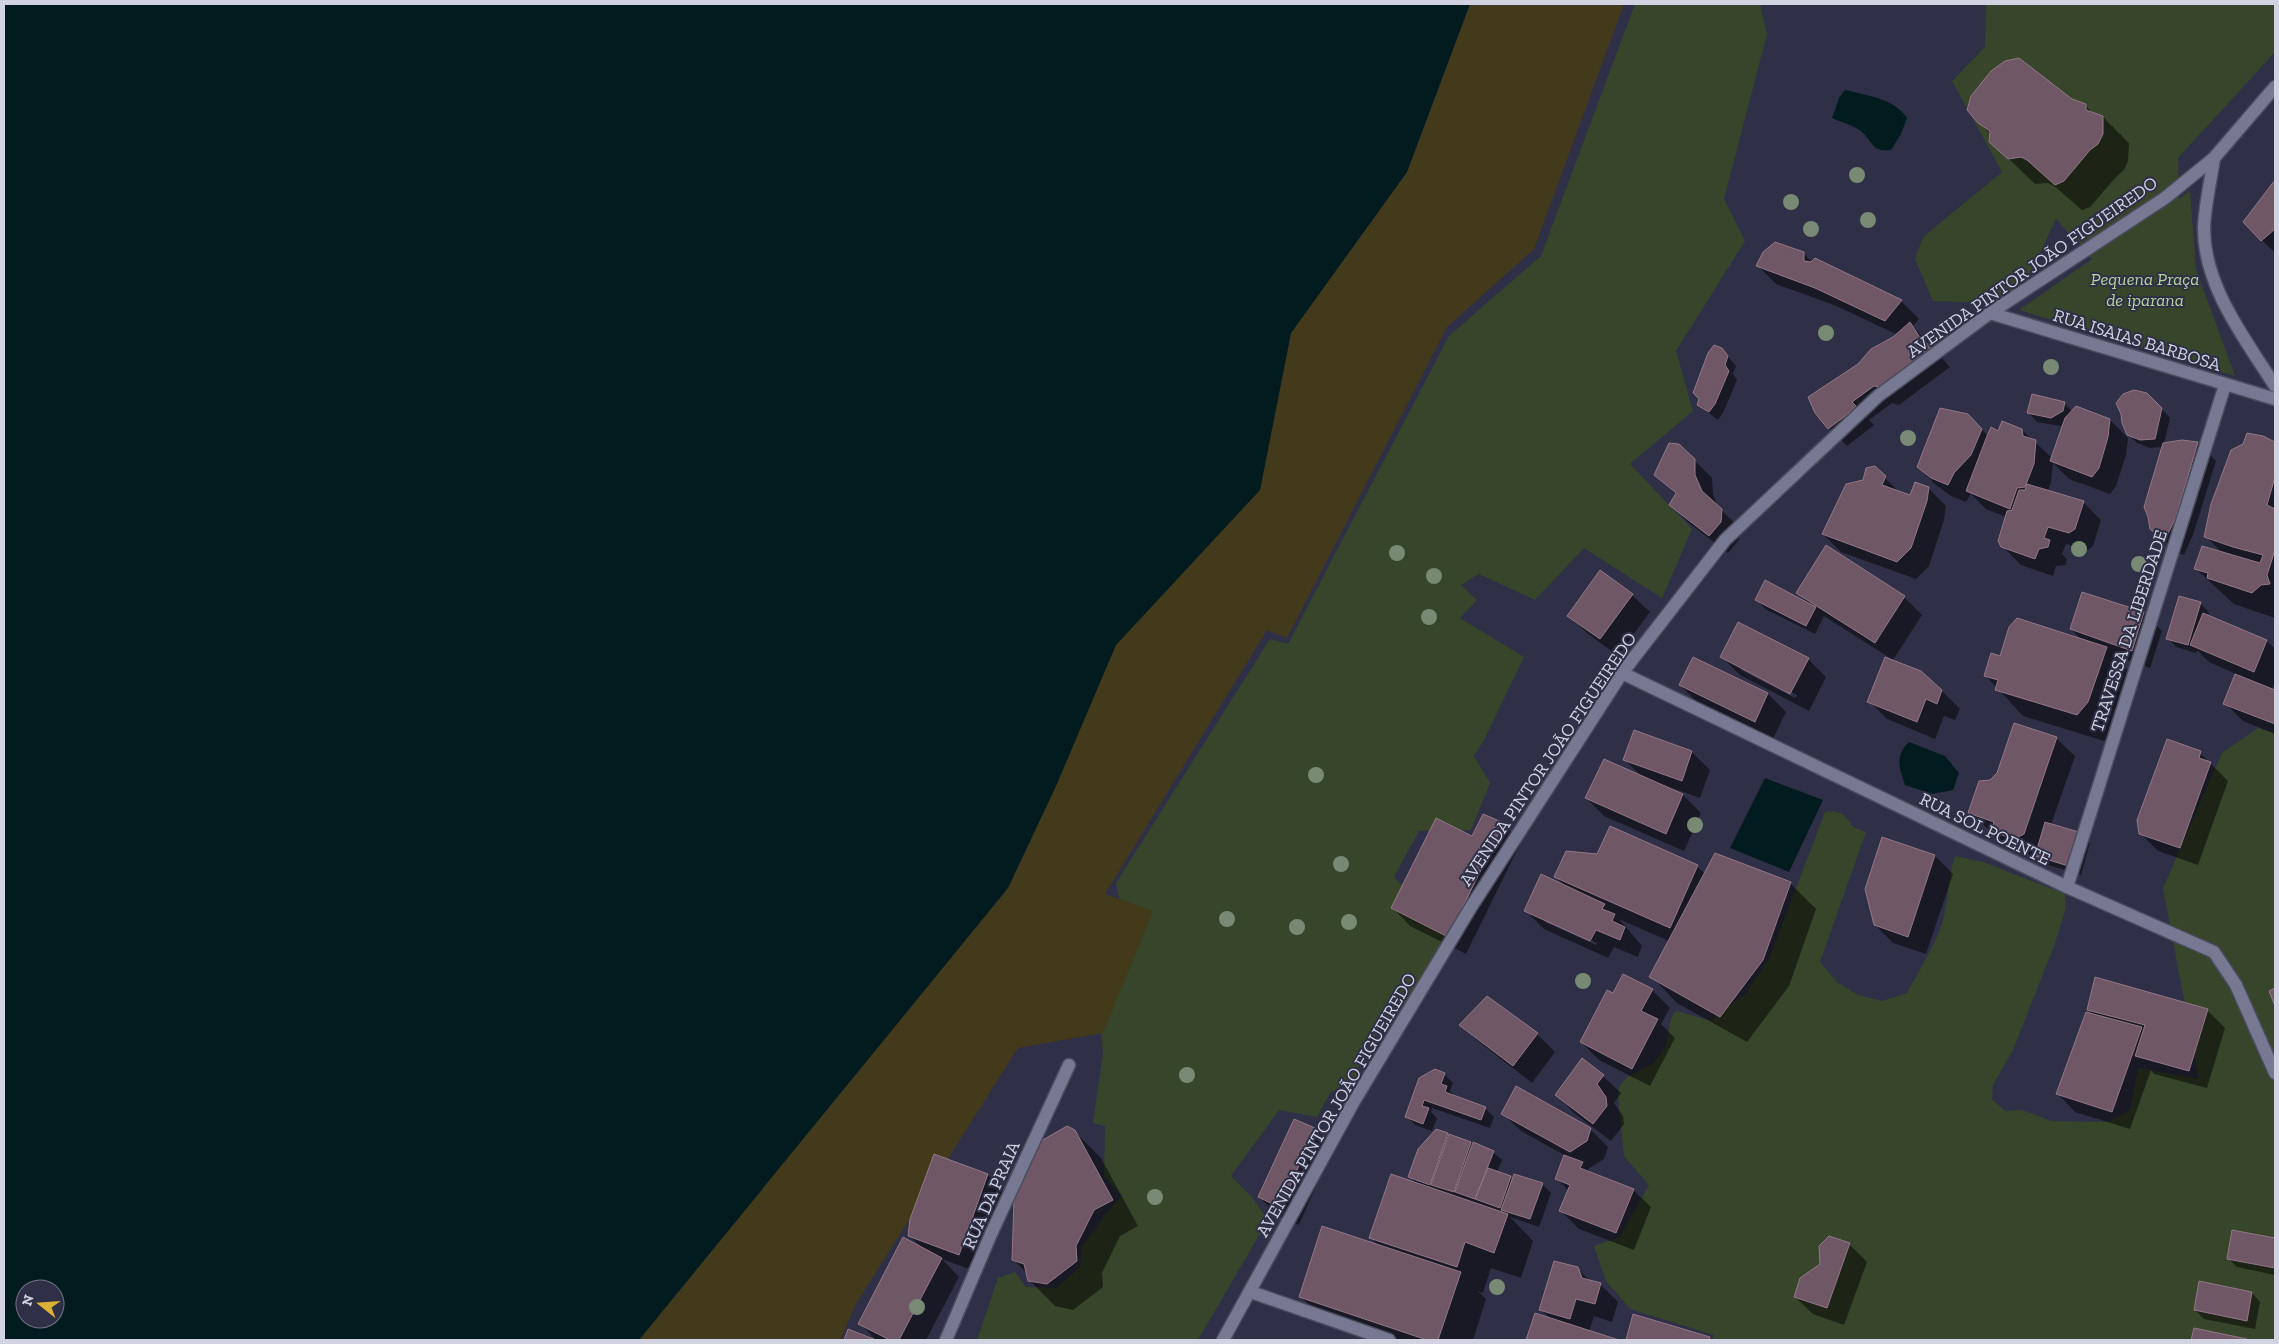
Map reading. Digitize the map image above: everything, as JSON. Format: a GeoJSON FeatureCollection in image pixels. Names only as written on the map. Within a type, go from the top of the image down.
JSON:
{"type":"FeatureCollection","features":[{"type":"Feature","properties":{"kind":"street","name":"AVENIDA PINTOR JOÃO FIGUEIREDO"},"geometry":{"type":"LineString","coordinates":[[1223,1340],[1353,1103],[1471,907],[1622,673],[1725,540],[1878,396],[1990,313],[2165,198],[2214,158],[2275,87]]}},
{"type":"Feature","properties":{"kind":"street"},"geometry":{"type":"LineString","coordinates":[[2214,158],[2204,227],[2215,283],[2248,347],[2275,386]]}},
{"type":"Feature","properties":{"kind":"street","name":"RUA ISAIAS BARBOSA"},"geometry":{"type":"LineString","coordinates":[[1990,313],[2275,399]]}},
{"type":"Feature","properties":{"kind":"street","name":"TRAVESSA DA LIBERDADE"},"geometry":{"type":"LineString","coordinates":[[2066,887],[2225,385]]}},
{"type":"Feature","properties":{"kind":"street","name":"RUA SOL POENTE"},"geometry":{"type":"LineString","coordinates":[[1622,673],[2066,887],[2214,952],[2236,985],[2275,1072]]}},
{"type":"Feature","properties":{"kind":"street","name":"RUA DA PRAIA"},"geometry":{"type":"LineString","coordinates":[[946,1340],[991,1234],[1069,1066]]}},
{"type":"Feature","properties":{"kind":"street"},"geometry":{"type":"LineString","coordinates":[[1251,1292],[1389,1340]]}},
{"type":"Feature","properties":{"kind":"green space"},"geometry":{"type":"Polygon","coordinates":[[[1635,4],[1760,4],[1767,34],[1724,199],[1745,241],[1676,351],[1693,411],[1630,464],[1692,529],[1662,598],[1584,548],[1535,600],[1479,574],[1461,585],[1477,600],[1460,618],[1524,657],[1484,740],[1474,756],[1490,783],[1471,830],[1419,831],[1394,877],[1451,935],[1407,1005],[1364,1048],[1356,1077],[1330,1093],[1317,1117],[1279,1110],[1231,1176],[1252,1197],[1268,1220],[1198,1340],[977,1340],[998,1278],[1015,1272],[1026,1287],[1057,1288],[1080,1267],[1082,1247],[1107,1212],[1122,1196],[1104,1176],[1105,1126],[1093,1123],[1103,1053],[1097,984],[1124,924],[1116,883],[1270,639],[1288,644],[1449,336],[1541,256],[1635,4]]]}},
{"type":"Feature","properties":{"kind":"green space","name":"Pequena Praça de iparana"},"geometry":{"type":"Polygon","coordinates":[[[1986,4],[2275,4],[2275,52],[2178,158],[2179,199],[2190,191],[2196,269],[2235,376],[2019,310],[2092,259],[2056,219],[2016,304],[1933,301],[1915,259],[1923,237],[2002,172],[1952,81],[1985,47],[1986,4]]]}},
{"type":"Feature","properties":{"kind":"green space"},"geometry":{"type":"Polygon","coordinates":[[[2258,728],[2275,733],[2275,1340],[1712,1340],[1714,1335],[1630,1309],[1606,1281],[1594,1246],[1620,1237],[1649,1185],[1624,1156],[1618,1098],[1619,1087],[1627,1077],[1654,1063],[1666,1047],[1670,1022],[1674,1012],[1677,1011],[1711,1021],[1745,994],[1769,959],[1825,812],[1842,814],[1853,827],[1866,832],[1820,962],[1838,983],[1858,995],[1882,1001],[1907,993],[1941,927],[1955,856],[1983,862],[2065,894],[2066,908],[2054,946],[2013,1050],[1993,1085],[1992,1100],[2006,1111],[2022,1110],[2052,1121],[2109,1122],[2130,1110],[2138,1068],[2199,1079],[2163,888],[2222,753],[2258,728]]]}},
{"type":"Feature","properties":{"kind":"sand"},"geometry":{"type":"Polygon","coordinates":[[[1470,4],[1624,4],[1534,249],[1447,327],[1287,638],[1267,630],[1105,894],[1153,911],[1103,1033],[1018,1048],[857,1302],[840,1340],[639,1340],[1008,888],[1056,786],[1115,645],[1260,490],[1291,333],[1407,172],[1470,4]]]}},
{"type":"Feature","properties":{"kind":"shaded area"},"geometry":{"type":"Polygon","coordinates":[[[4,4],[1470,4],[1407,172],[1291,333],[1260,490],[1116,645],[1056,786],[1008,888],[639,1340],[4,1340],[4,4]]]}},
{"type":"Feature","properties":{"kind":"shaded area"},"geometry":{"type":"Polygon","coordinates":[[[1845,90],[1888,102],[1907,118],[1901,134],[1891,150],[1876,148],[1859,130],[1832,118],[1839,98],[1845,90]]]}},
{"type":"Feature","properties":{"kind":"shaded area"},"geometry":{"type":"Polygon","coordinates":[[[1909,742],[1945,756],[1959,773],[1953,790],[1932,794],[1905,785],[1901,773],[1900,757],[1909,742]]]}},
{"type":"Feature","properties":{"kind":"shaded area"},"geometry":{"type":"Polygon","coordinates":[[[1765,778],[1823,800],[1789,872],[1730,848],[1765,778]]]}},
{"type":"Feature","properties":{"kind":"building"},"geometry":{"type":"Polygon","coordinates":[[[2019,58],[2072,99],[2086,104],[2086,110],[2103,116],[2103,134],[2098,144],[2090,150],[2064,181],[2055,185],[2027,160],[2021,157],[2008,159],[1989,142],[1990,131],[1978,123],[1967,110],[1971,96],[1991,71],[2005,61],[2019,58]]]}},
{"type":"Feature","properties":{"kind":"building"},"geometry":{"type":"Polygon","coordinates":[[[2275,180],[2275,229],[2261,241],[2243,222],[2275,180]]]}},
{"type":"Feature","properties":{"kind":"building"},"geometry":{"type":"Polygon","coordinates":[[[1775,242],[1804,252],[1804,261],[1811,262],[1815,258],[1902,300],[1885,321],[1815,288],[1756,266],[1763,252],[1775,242]]]}},
{"type":"Feature","properties":{"kind":"building"},"geometry":{"type":"Polygon","coordinates":[[[1910,322],[1919,336],[1933,349],[1881,387],[1874,386],[1852,402],[1857,407],[1828,429],[1815,413],[1808,397],[1858,364],[1871,349],[1893,337],[1910,322]]]}},
{"type":"Feature","properties":{"kind":"building"},"geometry":{"type":"Polygon","coordinates":[[[1714,345],[1722,348],[1728,356],[1725,365],[1729,371],[1715,404],[1709,412],[1697,405],[1699,399],[1693,393],[1708,353],[1714,345]]]}},
{"type":"Feature","properties":{"kind":"building"},"geometry":{"type":"Polygon","coordinates":[[[2134,390],[2147,393],[2162,408],[2155,439],[2140,440],[2127,435],[2116,403],[2123,394],[2134,390]]]}},
{"type":"Feature","properties":{"kind":"building"},"geometry":{"type":"Polygon","coordinates":[[[2032,394],[2065,402],[2063,411],[2051,418],[2027,413],[2032,394]]]}},
{"type":"Feature","properties":{"kind":"building"},"geometry":{"type":"Polygon","coordinates":[[[2076,406],[2110,419],[2108,437],[2099,468],[2092,477],[2050,461],[2065,418],[2076,406]]]}},
{"type":"Feature","properties":{"kind":"building"},"geometry":{"type":"Polygon","coordinates":[[[1940,408],[1968,414],[1982,429],[1971,455],[1954,473],[1948,485],[1931,478],[1917,467],[1940,408]]]}},
{"type":"Feature","properties":{"kind":"building"},"geometry":{"type":"Polygon","coordinates":[[[2002,421],[2022,429],[2023,436],[2036,440],[2034,464],[2025,487],[2017,488],[2010,509],[1966,491],[1991,427],[1998,431],[2002,421]]]}},
{"type":"Feature","properties":{"kind":"building"},"geometry":{"type":"Polygon","coordinates":[[[2247,433],[2263,436],[2275,442],[2275,477],[2267,505],[2275,509],[2275,550],[2267,575],[2270,584],[2261,585],[2252,593],[2207,578],[2208,573],[2194,569],[2202,546],[2260,563],[2263,555],[2204,537],[2211,504],[2231,450],[2243,444],[2247,433]]]}},
{"type":"Feature","properties":{"kind":"building"},"geometry":{"type":"Polygon","coordinates":[[[2182,440],[2198,442],[2176,517],[2166,538],[2158,536],[2150,529],[2144,507],[2163,443],[2182,440]]]}},
{"type":"Feature","properties":{"kind":"building"},"geometry":{"type":"Polygon","coordinates":[[[1669,443],[1679,444],[1695,459],[1695,475],[1702,491],[1722,509],[1721,522],[1709,536],[1669,505],[1676,493],[1654,475],[1669,443]]]}},
{"type":"Feature","properties":{"kind":"building"},"geometry":{"type":"Polygon","coordinates":[[[1875,466],[1886,476],[1882,485],[1910,495],[1915,482],[1929,487],[1927,501],[1911,548],[1897,562],[1822,534],[1846,484],[1863,480],[1866,468],[1875,466]]]}},
{"type":"Feature","properties":{"kind":"building"},"geometry":{"type":"Polygon","coordinates":[[[2027,484],[2084,501],[2075,529],[2069,533],[2048,527],[2044,538],[2050,540],[2048,547],[2039,549],[2035,559],[2001,547],[1998,541],[2007,511],[2012,510],[2019,490],[2025,490],[2027,484]]]}},
{"type":"Feature","properties":{"kind":"building"},"geometry":{"type":"Polygon","coordinates":[[[1826,545],[1905,596],[1875,643],[1796,593],[1826,545]]]}},
{"type":"Feature","properties":{"kind":"building"},"geometry":{"type":"Polygon","coordinates":[[[1600,570],[1633,594],[1600,639],[1567,616],[1600,570]]]}},
{"type":"Feature","properties":{"kind":"building"},"geometry":{"type":"Polygon","coordinates":[[[1765,580],[1816,607],[1806,626],[1755,600],[1765,580]]]}},
{"type":"Feature","properties":{"kind":"building"},"geometry":{"type":"Polygon","coordinates":[[[2082,592],[2144,612],[2132,651],[2070,629],[2082,592]]]}},
{"type":"Feature","properties":{"kind":"building"},"geometry":{"type":"Polygon","coordinates":[[[2179,596],[2201,602],[2188,645],[2166,639],[2179,596]]]}},
{"type":"Feature","properties":{"kind":"building"},"geometry":{"type":"Polygon","coordinates":[[[2203,613],[2267,640],[2254,672],[2190,645],[2203,613]]]}},
{"type":"Feature","properties":{"kind":"building"},"geometry":{"type":"Polygon","coordinates":[[[2017,618],[2107,647],[2088,702],[2077,715],[1995,690],[1998,680],[1984,676],[1991,653],[2000,656],[2009,627],[2017,618]]]}},
{"type":"Feature","properties":{"kind":"building"},"geometry":{"type":"Polygon","coordinates":[[[1738,622],[1809,658],[1790,694],[1720,657],[1738,622]]]}},
{"type":"Feature","properties":{"kind":"building"},"geometry":{"type":"Polygon","coordinates":[[[1693,657],[1768,693],[1755,722],[1679,685],[1693,657]]]}},
{"type":"Feature","properties":{"kind":"building"},"geometry":{"type":"Polygon","coordinates":[[[1885,657],[1921,671],[1942,690],[1937,704],[1926,699],[1917,722],[1867,702],[1885,657]]]}},
{"type":"Feature","properties":{"kind":"building"},"geometry":{"type":"Polygon","coordinates":[[[2235,674],[2275,690],[2275,724],[2223,704],[2235,674]]]}},
{"type":"Feature","properties":{"kind":"building"},"geometry":{"type":"Polygon","coordinates":[[[2014,723],[2057,737],[2024,834],[2014,839],[1991,831],[1994,822],[1968,813],[1979,781],[1990,780],[1997,773],[2014,723]]]}},
{"type":"Feature","properties":{"kind":"building"},"geometry":{"type":"Polygon","coordinates":[[[1634,730],[1692,751],[1682,781],[1623,760],[1634,730]]]}},
{"type":"Feature","properties":{"kind":"building"},"geometry":{"type":"Polygon","coordinates":[[[2167,739],[2201,751],[2199,758],[2211,762],[2180,848],[2139,834],[2137,820],[2167,739]]]}},
{"type":"Feature","properties":{"kind":"building"},"geometry":{"type":"Polygon","coordinates":[[[1604,759],[1683,794],[1666,834],[1585,798],[1604,759]]]}},
{"type":"Feature","properties":{"kind":"building"},"geometry":{"type":"Polygon","coordinates":[[[1483,814],[1504,823],[1448,937],[1391,908],[1436,818],[1472,836],[1483,814]]]}},
{"type":"Feature","properties":{"kind":"building"},"geometry":{"type":"Polygon","coordinates":[[[2045,822],[2082,833],[2072,867],[2035,856],[2045,822]]]}},
{"type":"Feature","properties":{"kind":"building"},"geometry":{"type":"Polygon","coordinates":[[[1610,826],[1698,865],[1670,928],[1554,877],[1566,851],[1597,854],[1610,826]]]}},
{"type":"Feature","properties":{"kind":"building"},"geometry":{"type":"Polygon","coordinates":[[[1882,837],[1935,855],[1908,937],[1874,925],[1865,889],[1882,837]]]}},
{"type":"Feature","properties":{"kind":"building"},"geometry":{"type":"Polygon","coordinates":[[[1715,853],[1791,882],[1763,960],[1720,1017],[1649,977],[1715,853]]]}},
{"type":"Feature","properties":{"kind":"building"},"geometry":{"type":"Polygon","coordinates":[[[1541,874],[1605,904],[1602,909],[1615,914],[1612,921],[1625,927],[1620,940],[1596,930],[1590,941],[1524,911],[1541,874]]]}},
{"type":"Feature","properties":{"kind":"building"},"geometry":{"type":"Polygon","coordinates":[[[1623,974],[1653,989],[1641,1011],[1658,1019],[1632,1069],[1580,1042],[1607,990],[1613,993],[1623,974]]]}},
{"type":"Feature","properties":{"kind":"building"},"geometry":{"type":"Polygon","coordinates":[[[2095,977],[2208,1009],[2189,1071],[2135,1056],[2145,1025],[2087,1010],[2095,977]]]}},
{"type":"Feature","properties":{"kind":"building"},"geometry":{"type":"Polygon","coordinates":[[[2275,988],[2275,1006],[2269,991],[2275,988]]]}},
{"type":"Feature","properties":{"kind":"building"},"geometry":{"type":"Polygon","coordinates":[[[1487,996],[1538,1033],[1513,1066],[1459,1025],[1487,996]]]}},
{"type":"Feature","properties":{"kind":"building"},"geometry":{"type":"Polygon","coordinates":[[[2086,1012],[2142,1027],[2112,1112],[2056,1094],[2086,1012]]]}},
{"type":"Feature","properties":{"kind":"building"},"geometry":{"type":"Polygon","coordinates":[[[1582,1058],[1604,1075],[1597,1084],[1606,1097],[1607,1106],[1593,1124],[1555,1095],[1582,1058]]]}},
{"type":"Feature","properties":{"kind":"building"},"geometry":{"type":"Polygon","coordinates":[[[1435,1069],[1445,1073],[1441,1084],[1447,1086],[1445,1092],[1486,1107],[1481,1120],[1424,1100],[1422,1106],[1429,1108],[1423,1124],[1405,1117],[1419,1078],[1435,1069]]]}},
{"type":"Feature","properties":{"kind":"building"},"geometry":{"type":"Polygon","coordinates":[[[1516,1086],[1591,1128],[1587,1141],[1570,1152],[1501,1114],[1516,1086]]]}},
{"type":"Feature","properties":{"kind":"building"},"geometry":{"type":"Polygon","coordinates":[[[1294,1119],[1315,1128],[1281,1208],[1258,1197],[1294,1119]]]}},
{"type":"Feature","properties":{"kind":"building"},"geometry":{"type":"Polygon","coordinates":[[[1067,1126],[1075,1130],[1113,1200],[1094,1210],[1076,1246],[1077,1261],[1047,1284],[1028,1281],[1024,1264],[1012,1260],[1014,1200],[1041,1141],[1067,1126]]]}},
{"type":"Feature","properties":{"kind":"building"},"geometry":{"type":"Polygon","coordinates":[[[1436,1129],[1448,1133],[1430,1185],[1408,1177],[1418,1149],[1436,1129]]]}},
{"type":"Feature","properties":{"kind":"building"},"geometry":{"type":"Polygon","coordinates":[[[1449,1134],[1471,1142],[1454,1192],[1431,1185],[1449,1134]]]}},
{"type":"Feature","properties":{"kind":"building"},"geometry":{"type":"Polygon","coordinates":[[[1473,1142],[1494,1151],[1475,1199],[1455,1192],[1473,1142]]]}},
{"type":"Feature","properties":{"kind":"building"},"geometry":{"type":"Polygon","coordinates":[[[934,1154],[988,1174],[959,1255],[908,1236],[910,1219],[934,1154]]]}},
{"type":"Feature","properties":{"kind":"building"},"geometry":{"type":"Polygon","coordinates":[[[1564,1155],[1583,1162],[1580,1168],[1634,1189],[1616,1233],[1559,1211],[1570,1185],[1555,1179],[1564,1155]]]}},
{"type":"Feature","properties":{"kind":"building"},"geometry":{"type":"Polygon","coordinates":[[[1488,1168],[1511,1176],[1500,1208],[1475,1199],[1488,1168]]]}},
{"type":"Feature","properties":{"kind":"building"},"geometry":{"type":"Polygon","coordinates":[[[1391,1174],[1508,1214],[1494,1253],[1465,1242],[1457,1267],[1369,1238],[1391,1174]]]}},
{"type":"Feature","properties":{"kind":"building"},"geometry":{"type":"Polygon","coordinates":[[[1514,1174],[1543,1183],[1530,1219],[1501,1210],[1514,1174]]]}},
{"type":"Feature","properties":{"kind":"building"},"geometry":{"type":"Polygon","coordinates":[[[1322,1226],[1461,1272],[1438,1340],[1427,1340],[1299,1297],[1322,1226]]]}},
{"type":"Feature","properties":{"kind":"building"},"geometry":{"type":"Polygon","coordinates":[[[2232,1230],[2275,1238],[2275,1268],[2227,1259],[2232,1230]]]}},
{"type":"Feature","properties":{"kind":"building"},"geometry":{"type":"Polygon","coordinates":[[[1829,1236],[1850,1243],[1827,1308],[1794,1297],[1800,1278],[1820,1264],[1819,1246],[1829,1236]]]}},
{"type":"Feature","properties":{"kind":"building"},"geometry":{"type":"Polygon","coordinates":[[[903,1237],[942,1258],[899,1340],[890,1340],[858,1324],[903,1237]]]}},
{"type":"Feature","properties":{"kind":"building"},"geometry":{"type":"Polygon","coordinates":[[[1554,1261],[1578,1267],[1582,1278],[1601,1283],[1595,1304],[1576,1299],[1570,1319],[1539,1310],[1554,1261]]]}},
{"type":"Feature","properties":{"kind":"building"},"geometry":{"type":"Polygon","coordinates":[[[2199,1281],[2252,1292],[2247,1321],[2194,1310],[2199,1281]]]}},
{"type":"Feature","properties":{"kind":"building"},"geometry":{"type":"Polygon","coordinates":[[[1535,1313],[1619,1340],[1526,1340],[1535,1313]]]}},
{"type":"Feature","properties":{"kind":"building"},"geometry":{"type":"Polygon","coordinates":[[[1633,1314],[1710,1337],[1709,1340],[1626,1340],[1633,1314]]]}},
{"type":"Feature","properties":{"kind":"building"},"geometry":{"type":"Polygon","coordinates":[[[2194,1328],[2247,1339],[2247,1340],[2191,1340],[2194,1328]]]}},
{"type":"Feature","properties":{"kind":"building"},"geometry":{"type":"Polygon","coordinates":[[[848,1329],[876,1340],[844,1340],[848,1329]]]}}]}
